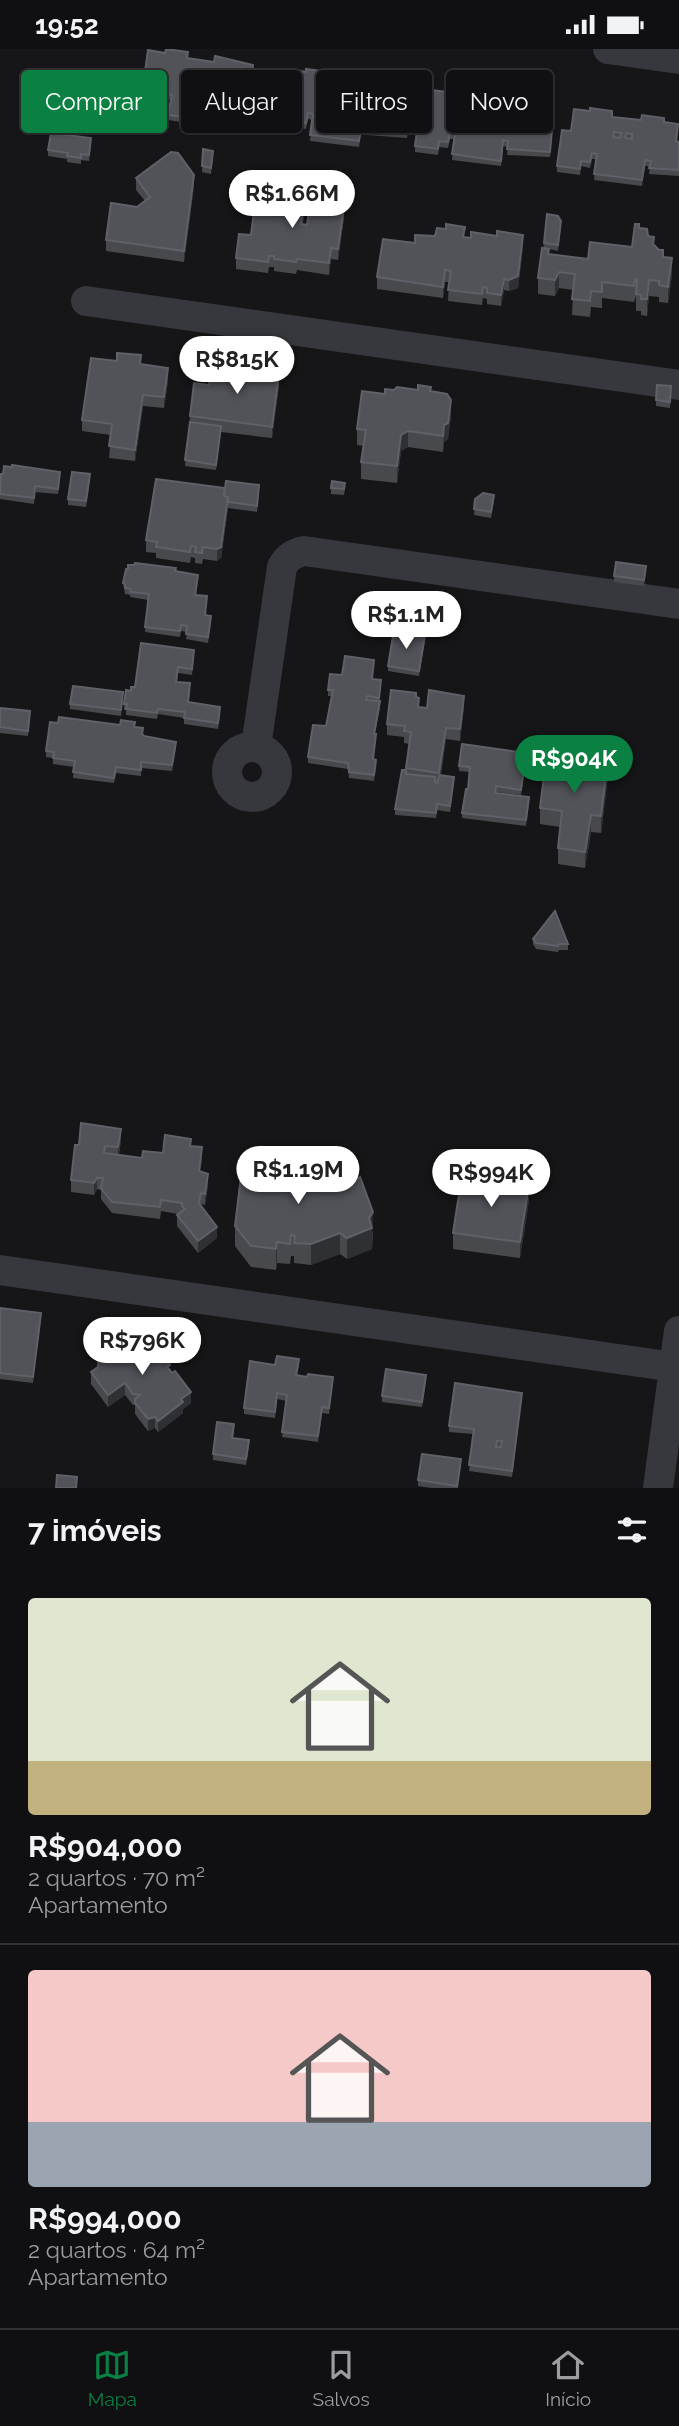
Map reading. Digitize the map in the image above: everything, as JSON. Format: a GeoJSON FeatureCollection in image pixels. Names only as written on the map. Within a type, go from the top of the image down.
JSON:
{"type":"FeatureCollection","features":[{"type":"Feature","properties":{"kind":"street"},"geometry":{"type":"LineString","coordinates":[[608,49],[679,59]]}},
{"type":"Feature","properties":{"kind":"street"},"geometry":{"type":"LineString","coordinates":[[86,301],[679,385]]}},
{"type":"Feature","properties":{"kind":"street"},"geometry":{"type":"LineString","coordinates":[[256,747],[282,567],[287,558],[294,554],[304,551],[679,604]]}},
{"type":"Feature","properties":{"kind":"street"},"geometry":{"type":"LineString","coordinates":[[0,1270],[676,1360],[658,1488]]}},
{"type":"Feature","properties":{"kind":"building"},"geometry":{"type":"Polygon","coordinates":[[[166,49],[188,52],[187,58],[214,62],[215,56],[253,65],[252,70],[181,70],[181,117],[168,115],[172,95],[167,94],[167,70],[145,70],[148,50],[165,53],[166,49]]]}},
{"type":"Feature","properties":{"kind":"building"},"geometry":{"type":"Polygon","coordinates":[[[306,69],[316,70],[316,133],[360,133],[359,141],[310,135],[313,114],[308,113],[306,123],[302,122],[302,71],[306,72],[306,69]]]}},
{"type":"Feature","properties":{"kind":"building"},"geometry":{"type":"Polygon","coordinates":[[[432,90],[446,92],[446,133],[450,133],[448,142],[439,141],[438,149],[415,146],[417,133],[432,133],[432,90]]]}},
{"type":"Feature","properties":{"kind":"building"},"geometry":{"type":"Polygon","coordinates":[[[590,108],[612,111],[612,117],[641,120],[642,115],[664,118],[664,122],[678,124],[676,141],[679,142],[679,170],[649,168],[651,161],[645,160],[642,180],[594,174],[597,154],[592,153],[590,162],[581,161],[580,169],[557,166],[562,130],[571,131],[574,109],[590,111],[590,108]],[[614,132],[613,137],[620,138],[621,133],[614,132]],[[626,133],[625,138],[632,139],[632,134],[626,133]]]}},
{"type":"Feature","properties":{"kind":"building"},"geometry":{"type":"Polygon","coordinates":[[[51,133],[91,138],[89,155],[81,154],[81,158],[48,150],[51,133]]]}},
{"type":"Feature","properties":{"kind":"building"},"geometry":{"type":"Polygon","coordinates":[[[450,133],[552,133],[550,152],[507,149],[508,141],[503,140],[501,161],[452,154],[455,134],[450,133]]]}},
{"type":"Feature","properties":{"kind":"building"},"geometry":{"type":"Polygon","coordinates":[[[203,149],[213,151],[211,168],[202,166],[203,149]]]}},
{"type":"Feature","properties":{"kind":"building"},"geometry":{"type":"Polygon","coordinates":[[[171,152],[178,153],[194,175],[184,251],[106,240],[111,203],[137,207],[150,197],[136,178],[171,152]]]}},
{"type":"Feature","properties":{"kind":"building"},"geometry":{"type":"Polygon","coordinates":[[[283,183],[306,186],[301,224],[307,225],[310,205],[344,207],[338,249],[331,248],[329,263],[297,259],[296,262],[274,259],[274,256],[269,256],[268,262],[236,258],[239,234],[251,235],[255,204],[280,208],[283,183]]]}},
{"type":"Feature","properties":{"kind":"building"},"geometry":{"type":"Polygon","coordinates":[[[547,214],[558,216],[561,221],[558,245],[544,243],[547,214]]]}},
{"type":"Feature","properties":{"kind":"building"},"geometry":{"type":"Polygon","coordinates":[[[446,224],[465,227],[463,237],[471,238],[471,232],[497,236],[497,231],[523,235],[518,276],[504,279],[501,295],[487,293],[487,288],[483,287],[482,294],[448,290],[451,271],[445,270],[443,287],[377,277],[383,239],[415,243],[415,235],[435,236],[437,228],[446,229],[446,224]]]}},
{"type":"Feature","properties":{"kind":"building"},"geometry":{"type":"Polygon","coordinates":[[[635,224],[639,224],[639,228],[647,229],[648,236],[654,237],[653,244],[663,250],[663,257],[672,258],[668,287],[659,285],[659,281],[649,280],[647,299],[641,299],[641,295],[636,294],[635,279],[634,286],[602,282],[602,292],[591,291],[590,301],[572,299],[575,274],[559,272],[555,280],[538,278],[542,248],[549,249],[548,254],[588,259],[590,242],[632,247],[635,224]]]}},
{"type":"Feature","properties":{"kind":"building"},"geometry":{"type":"Polygon","coordinates":[[[117,353],[141,355],[140,364],[168,368],[164,397],[143,395],[135,450],[109,446],[112,424],[82,420],[91,358],[117,361],[117,353]]]}},
{"type":"Feature","properties":{"kind":"building"},"geometry":{"type":"Polygon","coordinates":[[[211,364],[245,369],[245,374],[254,375],[255,370],[279,374],[272,427],[190,416],[194,383],[209,385],[211,364]]]}},
{"type":"Feature","properties":{"kind":"building"},"geometry":{"type":"Polygon","coordinates":[[[418,385],[431,387],[430,391],[447,394],[451,400],[443,436],[408,431],[401,435],[397,466],[361,462],[366,430],[357,429],[362,391],[385,394],[385,389],[394,390],[397,387],[418,390],[418,385]]]}},
{"type":"Feature","properties":{"kind":"building"},"geometry":{"type":"Polygon","coordinates":[[[657,385],[671,386],[670,402],[656,400],[657,385]]]}},
{"type":"Feature","properties":{"kind":"building"},"geometry":{"type":"Polygon","coordinates":[[[190,422],[221,426],[216,465],[185,460],[190,422]]]}},
{"type":"Feature","properties":{"kind":"building"},"geometry":{"type":"Polygon","coordinates":[[[4,466],[60,472],[58,489],[35,486],[34,498],[0,494],[4,466]]]}},
{"type":"Feature","properties":{"kind":"building"},"geometry":{"type":"Polygon","coordinates":[[[72,472],[90,474],[86,501],[68,499],[72,472]]]}},
{"type":"Feature","properties":{"kind":"building"},"geometry":{"type":"Polygon","coordinates":[[[156,479],[225,488],[224,496],[228,497],[221,547],[203,547],[202,553],[195,552],[196,547],[191,546],[190,552],[156,547],[157,542],[146,540],[156,479]]]}},
{"type":"Feature","properties":{"kind":"building"},"geometry":{"type":"Polygon","coordinates":[[[226,481],[259,485],[257,506],[228,502],[228,497],[224,496],[226,481]]]}},
{"type":"Feature","properties":{"kind":"building"},"geometry":{"type":"Polygon","coordinates":[[[332,481],[345,483],[344,489],[331,488],[332,481]]]}},
{"type":"Feature","properties":{"kind":"building"},"geometry":{"type":"Polygon","coordinates":[[[483,493],[494,495],[491,512],[474,509],[475,499],[483,493]]]}},
{"type":"Feature","properties":{"kind":"building"},"geometry":{"type":"Polygon","coordinates":[[[616,562],[646,566],[644,580],[614,576],[616,562]]]}},
{"type":"Feature","properties":{"kind":"building"},"geometry":{"type":"Polygon","coordinates":[[[135,563],[176,568],[175,571],[198,575],[195,595],[207,596],[205,615],[211,616],[208,637],[186,634],[187,626],[181,625],[180,631],[145,627],[149,594],[130,592],[131,589],[125,588],[123,583],[128,565],[135,563]]]}},
{"type":"Feature","properties":{"kind":"building"},"geometry":{"type":"Polygon","coordinates":[[[394,630],[425,635],[419,671],[388,666],[394,630]]]}},
{"type":"Feature","properties":{"kind":"building"},"geometry":{"type":"Polygon","coordinates":[[[141,643],[194,650],[192,669],[178,667],[176,682],[190,683],[188,702],[220,707],[218,723],[184,718],[185,712],[158,709],[157,713],[126,709],[126,690],[131,691],[131,687],[135,687],[141,643]]]}},
{"type":"Feature","properties":{"kind":"building"},"geometry":{"type":"Polygon","coordinates":[[[345,656],[374,660],[372,679],[381,680],[379,698],[367,696],[366,700],[380,701],[374,734],[374,775],[349,772],[348,763],[308,757],[313,725],[326,726],[333,690],[328,690],[330,674],[342,675],[345,656]]]}},
{"type":"Feature","properties":{"kind":"building"},"geometry":{"type":"Polygon","coordinates":[[[73,686],[123,692],[121,710],[70,704],[73,686]]]}},
{"type":"Feature","properties":{"kind":"building"},"geometry":{"type":"Polygon","coordinates":[[[391,690],[416,693],[419,698],[418,707],[427,708],[429,690],[464,696],[460,729],[446,728],[439,773],[406,768],[411,732],[404,731],[405,726],[387,724],[391,690]]]}},
{"type":"Feature","properties":{"kind":"building"},"geometry":{"type":"Polygon","coordinates":[[[0,708],[30,711],[28,731],[0,727],[0,708]]]}},
{"type":"Feature","properties":{"kind":"building"},"geometry":{"type":"Polygon","coordinates":[[[59,717],[120,725],[121,720],[135,722],[134,727],[143,728],[144,736],[176,742],[172,765],[141,762],[141,770],[116,767],[114,778],[73,772],[75,761],[53,758],[54,752],[46,751],[50,722],[58,723],[59,717]]]}},
{"type":"Feature","properties":{"kind":"building"},"geometry":{"type":"Polygon","coordinates":[[[462,744],[526,753],[521,790],[496,786],[495,793],[529,797],[526,820],[462,813],[470,767],[459,766],[462,744]]]}},
{"type":"Feature","properties":{"kind":"building"},"geometry":{"type":"Polygon","coordinates":[[[547,752],[608,760],[601,816],[591,815],[585,852],[558,848],[562,811],[540,808],[547,752]]]}},
{"type":"Feature","properties":{"kind":"building"},"geometry":{"type":"Polygon","coordinates":[[[402,770],[406,770],[406,774],[435,777],[437,783],[440,775],[454,777],[450,806],[437,804],[436,813],[395,809],[402,770]]]}},
{"type":"Feature","properties":{"kind":"building"},"geometry":{"type":"Polygon","coordinates":[[[555,911],[568,944],[558,946],[536,943],[533,939],[555,911]]]}},
{"type":"Feature","properties":{"kind":"building"},"geometry":{"type":"Polygon","coordinates":[[[81,1123],[121,1129],[118,1147],[105,1146],[104,1153],[142,1158],[143,1151],[163,1153],[165,1135],[191,1139],[190,1146],[202,1147],[199,1171],[208,1174],[205,1194],[201,1193],[199,1203],[217,1227],[198,1241],[177,1215],[185,1209],[182,1203],[161,1200],[160,1207],[112,1202],[101,1188],[103,1178],[97,1178],[94,1183],[71,1180],[75,1145],[79,1145],[81,1123]]]}},
{"type":"Feature","properties":{"kind":"building"},"geometry":{"type":"Polygon","coordinates":[[[262,1147],[270,1155],[268,1170],[332,1178],[331,1181],[351,1173],[355,1181],[360,1177],[373,1212],[369,1218],[372,1228],[347,1238],[340,1233],[311,1244],[294,1243],[295,1236],[291,1235],[290,1244],[277,1242],[276,1249],[251,1246],[235,1226],[241,1176],[245,1176],[248,1154],[260,1156],[262,1147]]]}},
{"type":"Feature","properties":{"kind":"building"},"geometry":{"type":"Polygon","coordinates":[[[462,1175],[529,1184],[520,1242],[453,1233],[462,1175]]]}},
{"type":"Feature","properties":{"kind":"building"},"geometry":{"type":"Polygon","coordinates":[[[0,1308],[41,1313],[33,1377],[0,1373],[0,1308]]]}},
{"type":"Feature","properties":{"kind":"building"},"geometry":{"type":"Polygon","coordinates":[[[122,1337],[146,1341],[147,1337],[160,1339],[158,1354],[161,1352],[170,1365],[167,1367],[172,1373],[175,1371],[191,1392],[181,1399],[183,1402],[158,1421],[155,1417],[148,1419],[135,1403],[135,1399],[140,1395],[133,1394],[125,1383],[108,1395],[91,1372],[98,1367],[99,1352],[119,1355],[122,1337]]]}},
{"type":"Feature","properties":{"kind":"building"},"geometry":{"type":"Polygon","coordinates":[[[277,1356],[299,1359],[296,1375],[333,1377],[329,1408],[322,1407],[318,1436],[282,1432],[287,1395],[277,1393],[275,1412],[244,1408],[250,1361],[275,1365],[277,1356]]]}},
{"type":"Feature","properties":{"kind":"building"},"geometry":{"type":"Polygon","coordinates":[[[386,1369],[426,1375],[422,1402],[382,1396],[386,1369]]]}},
{"type":"Feature","properties":{"kind":"building"},"geometry":{"type":"Polygon","coordinates":[[[455,1383],[522,1393],[512,1471],[469,1465],[474,1429],[449,1426],[455,1383]]]}},
{"type":"Feature","properties":{"kind":"building"},"geometry":{"type":"Polygon","coordinates":[[[217,1422],[234,1424],[232,1438],[249,1440],[246,1459],[213,1454],[217,1422]]]}},
{"type":"Feature","properties":{"kind":"building"},"geometry":{"type":"Polygon","coordinates":[[[422,1454],[461,1459],[457,1486],[418,1480],[422,1454]]]}},
{"type":"Feature","properties":{"kind":"building"},"geometry":{"type":"Polygon","coordinates":[[[57,1475],[77,1477],[76,1488],[56,1488],[57,1475]]]}}]}
